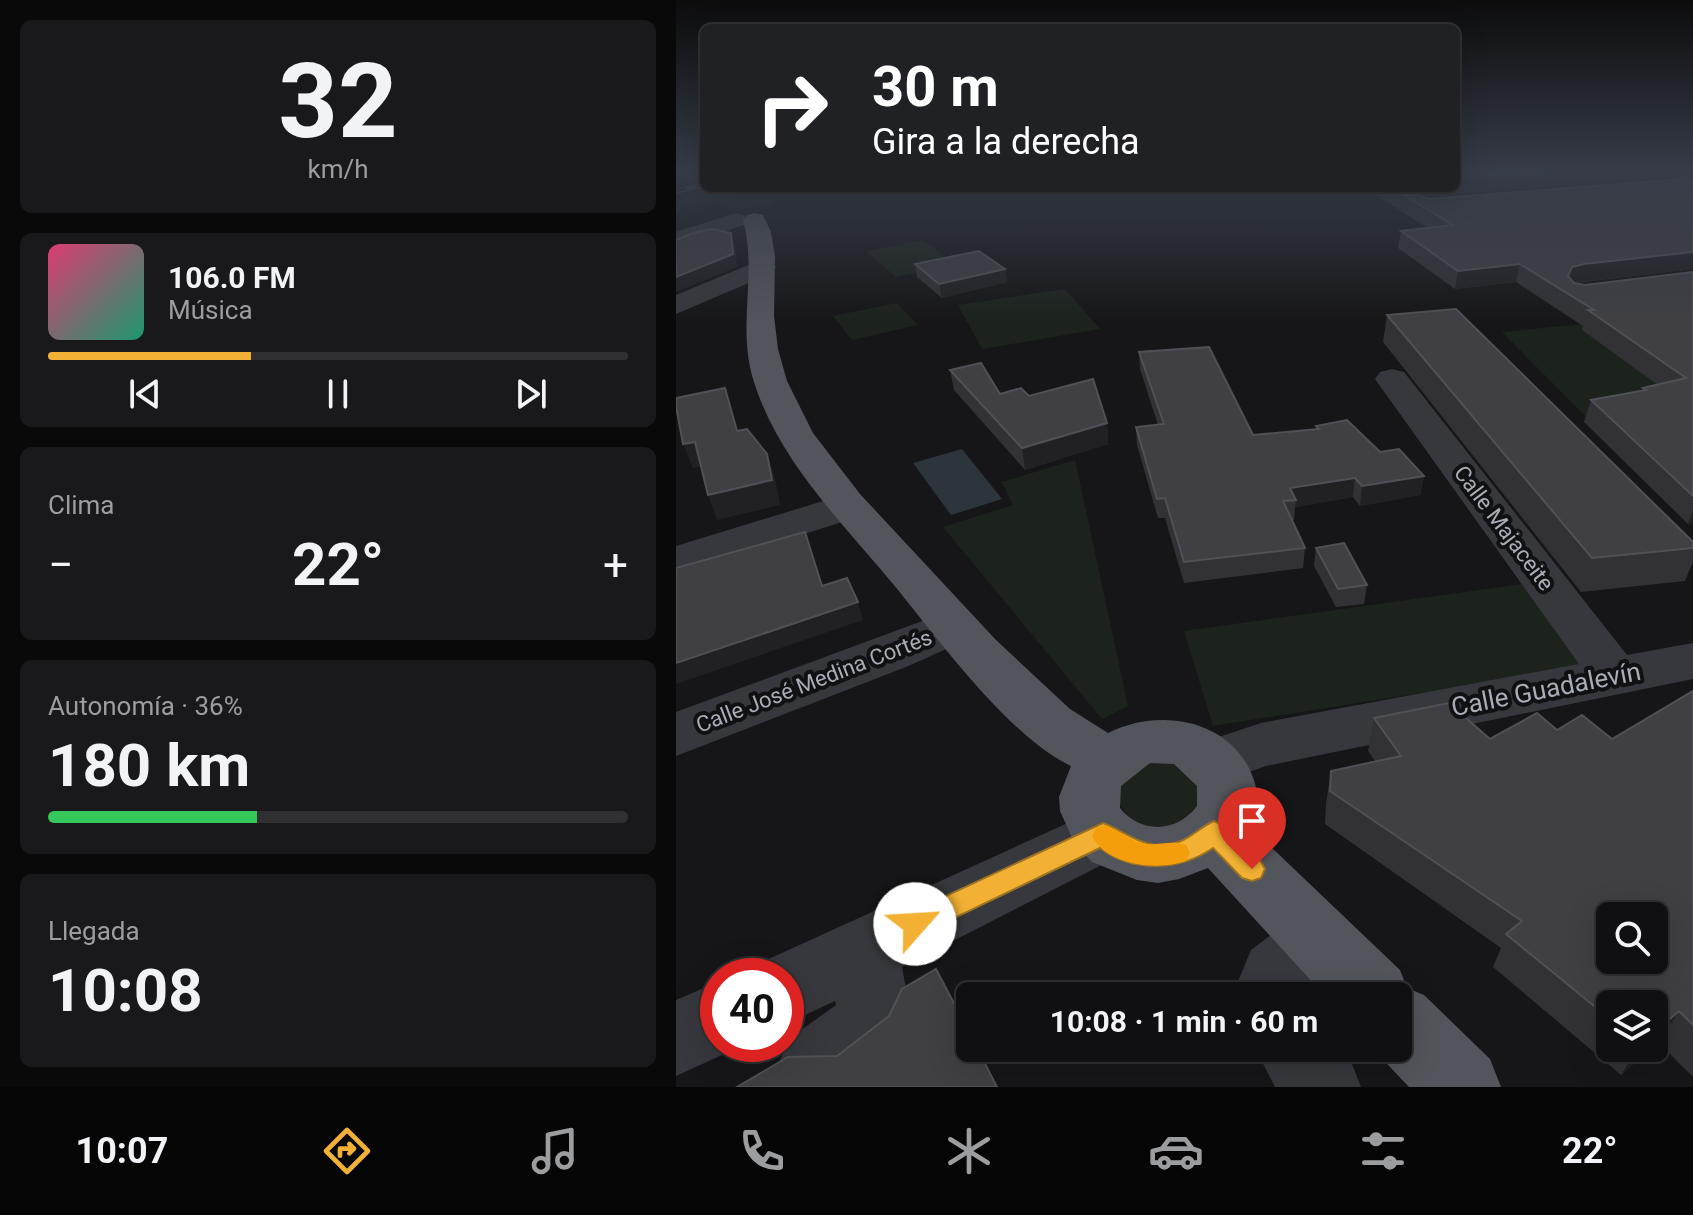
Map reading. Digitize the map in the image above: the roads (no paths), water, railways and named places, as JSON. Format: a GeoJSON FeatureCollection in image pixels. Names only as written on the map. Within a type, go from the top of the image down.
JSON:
{"type":"FeatureCollection","features":[{"type":"Feature","properties":{"kind":"main road"},"geometry":{"type":"LineString","coordinates":[[746,222],[763,244],[759,316],[762,349],[771,383],[788,421],[846,507],[905,569],[952,627],[1051,725],[1075,742],[1111,757]]}},
{"type":"Feature","properties":{"kind":"main road"},"geometry":{"type":"LineString","coordinates":[[1147,741],[1180,742],[1201,751],[1212,762],[1227,781],[1229,801],[1226,815],[1214,832],[1190,850],[1147,855],[1118,846],[1103,834],[1091,816],[1090,786],[1111,757],[1133,745],[1147,741]]}},
{"type":"Feature","properties":{"kind":"main road"},"geometry":{"type":"LineString","coordinates":[[1214,832],[1360,982]]}},
{"type":"Feature","properties":{"kind":"main road"},"geometry":{"type":"LineString","coordinates":[[1412,1035],[1462,1087]]}},
{"type":"Feature","properties":{"kind":"street"},"geometry":{"type":"LineString","coordinates":[[676,240],[739,222]]}},
{"type":"Feature","properties":{"kind":"street"},"geometry":{"type":"LineString","coordinates":[[676,305],[763,267]]}},
{"type":"Feature","properties":{"kind":"street","name":"Calle Majaceite"},"geometry":{"type":"LineString","coordinates":[[1392,379],[1615,676]]}},
{"type":"Feature","properties":{"kind":"street"},"geometry":{"type":"LineString","coordinates":[[676,561],[846,507]]}},
{"type":"Feature","properties":{"kind":"street","name":"Calle José Medina Cortés"},"geometry":{"type":"LineString","coordinates":[[676,734],[952,627]]}},
{"type":"Feature","properties":{"kind":"street","name":"Calle Guadalevín"},"geometry":{"type":"LineString","coordinates":[[1212,762],[1261,745],[1693,661]]}},
{"type":"Feature","properties":{"kind":"street"},"geometry":{"type":"LineString","coordinates":[[804,979],[1103,834]]}},
{"type":"Feature","properties":{"kind":"street"},"geometry":{"type":"LineString","coordinates":[[1273,982],[1276,975],[1319,940]]}},
{"type":"Feature","properties":{"kind":"street"},"geometry":{"type":"LineString","coordinates":[[817,1065],[875,1022],[864,949]]}},
{"type":"Feature","properties":{"kind":"street"},"geometry":{"type":"LineString","coordinates":[[676,1038],[700,1027]]}},
{"type":"Feature","properties":{"kind":"street"},"geometry":{"type":"LineString","coordinates":[[1303,1062],[1322,1087]]}}]}
